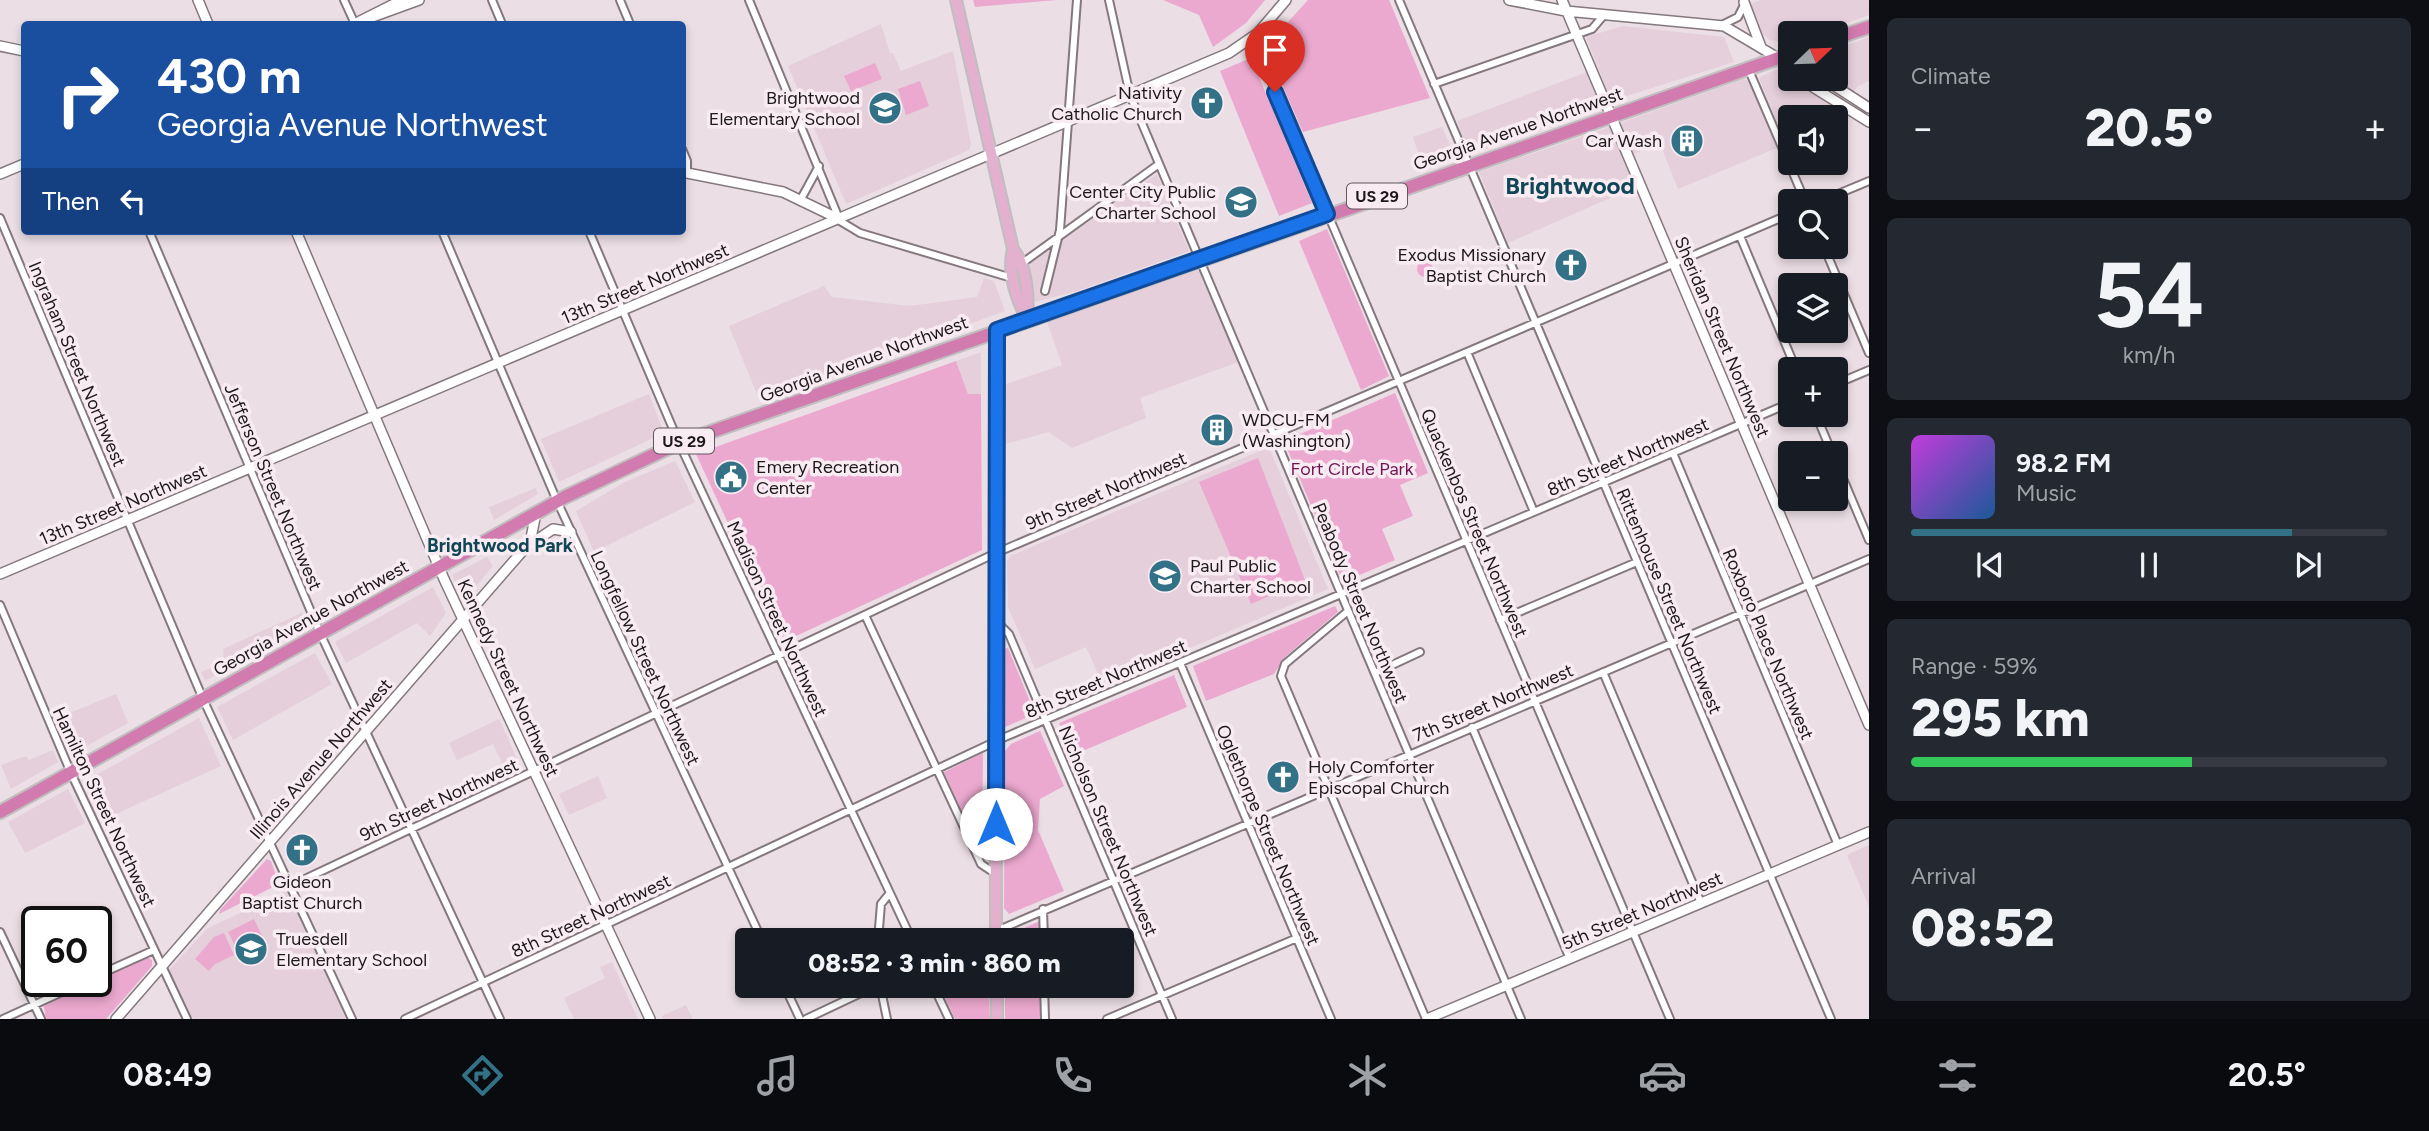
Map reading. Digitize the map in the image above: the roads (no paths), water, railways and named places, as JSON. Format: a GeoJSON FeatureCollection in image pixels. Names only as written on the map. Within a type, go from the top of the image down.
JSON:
{"type":"FeatureCollection","features":[{"type":"Feature","properties":{"kind":"highway"},"geometry":{"type":"LineString","coordinates":[[1848,34],[1869,27]]}},
{"type":"Feature","properties":{"kind":"highway","name":"Georgia Avenue Northwest"},"geometry":{"type":"LineString","coordinates":[[0,812],[557,501],[616,470],[679,443],[1468,164],[1778,60]]}},
{"type":"Feature","properties":{"kind":"main road"},"geometry":{"type":"LineString","coordinates":[[956,0],[1013,249],[1021,264],[1029,298],[1027,319]]}},
{"type":"Feature","properties":{"kind":"main road"},"geometry":{"type":"LineString","coordinates":[[1013,249],[1010,259],[1017,301],[1027,319]]}},
{"type":"Feature","properties":{"kind":"main road"},"geometry":{"type":"LineString","coordinates":[[996,928],[997,330]]}},
{"type":"Feature","properties":{"kind":"main road"},"geometry":{"type":"LineString","coordinates":[[997,998],[997,1019]]}},
{"type":"Feature","properties":{"kind":"street"},"geometry":{"type":"LineString","coordinates":[[198,0],[207,21]]}},
{"type":"Feature","properties":{"kind":"street"},"geometry":{"type":"LineString","coordinates":[[344,0],[353,21]]}},
{"type":"Feature","properties":{"kind":"street"},"geometry":{"type":"LineString","coordinates":[[357,21],[363,16],[402,0]]}},
{"type":"Feature","properties":{"kind":"street"},"geometry":{"type":"LineString","coordinates":[[362,21],[419,0]]}},
{"type":"Feature","properties":{"kind":"street"},"geometry":{"type":"LineString","coordinates":[[492,0],[501,21]]}},
{"type":"Feature","properties":{"kind":"street"},"geometry":{"type":"LineString","coordinates":[[620,0],[629,21]]}},
{"type":"Feature","properties":{"kind":"street"},"geometry":{"type":"LineString","coordinates":[[748,0],[839,219]]}},
{"type":"Feature","properties":{"kind":"street"},"geometry":{"type":"LineString","coordinates":[[1045,291],[1058,239],[1077,0]]}},
{"type":"Feature","properties":{"kind":"street","name":"Peabody Street Northwest"},"geometry":{"type":"LineString","coordinates":[[1108,0],[1130,95],[1521,1019]]}},
{"type":"Feature","properties":{"kind":"street","name":"13th Street Northwest"},"geometry":{"type":"LineString","coordinates":[[0,574],[1229,53],[1253,38],[1286,0]]}},
{"type":"Feature","properties":{"kind":"street","name":"Rittenhouse Street Northwest"},"geometry":{"type":"LineString","coordinates":[[1399,0],[1831,1019]]}},
{"type":"Feature","properties":{"kind":"street"},"geometry":{"type":"LineString","coordinates":[[1509,0],[1566,11],[1721,26],[1778,54]]}},
{"type":"Feature","properties":{"kind":"street","name":"Sheridan Street Northwest"},"geometry":{"type":"LineString","coordinates":[[1562,0],[1869,725]]}},
{"type":"Feature","properties":{"kind":"street"},"geometry":{"type":"LineString","coordinates":[[1721,26],[1738,17],[1743,1]]}},
{"type":"Feature","properties":{"kind":"street"},"geometry":{"type":"LineString","coordinates":[[1743,1],[1761,47]]}},
{"type":"Feature","properties":{"kind":"street"},"geometry":{"type":"LineString","coordinates":[[1434,84],[1596,27],[1604,15]]}},
{"type":"Feature","properties":{"kind":"street","name":"Quackenbos Street Northwest"},"geometry":{"type":"LineString","coordinates":[[1253,38],[1670,1019]]}},
{"type":"Feature","properties":{"kind":"street"},"geometry":{"type":"LineString","coordinates":[[0,47],[21,50]]}},
{"type":"Feature","properties":{"kind":"street"},"geometry":{"type":"LineString","coordinates":[[1748,68],[1800,189]]}},
{"type":"Feature","properties":{"kind":"street"},"geometry":{"type":"LineString","coordinates":[[1818,91],[1869,122]]}},
{"type":"Feature","properties":{"kind":"street"},"geometry":{"type":"LineString","coordinates":[[1842,91],[1869,108]]}},
{"type":"Feature","properties":{"kind":"street"},"geometry":{"type":"LineString","coordinates":[[1853,114],[1860,103]]}},
{"type":"Feature","properties":{"kind":"street"},"geometry":{"type":"LineString","coordinates":[[1021,264],[1159,164]]}},
{"type":"Feature","properties":{"kind":"street"},"geometry":{"type":"LineString","coordinates":[[0,174],[21,165]]}},
{"type":"Feature","properties":{"kind":"street"},"geometry":{"type":"LineString","coordinates":[[801,199],[818,166]]}},
{"type":"Feature","properties":{"kind":"street"},"geometry":{"type":"LineString","coordinates":[[686,173],[783,192],[839,219],[860,233],[1013,279]]}},
{"type":"Feature","properties":{"kind":"street"},"geometry":{"type":"LineString","coordinates":[[1848,190],[1869,181]]}},
{"type":"Feature","properties":{"kind":"street","name":"Ingraham Street Northwest"},"geometry":{"type":"LineString","coordinates":[[0,218],[203,699],[352,1019]]}},
{"type":"Feature","properties":{"kind":"street","name":"9th Street Northwest"},"geometry":{"type":"LineString","coordinates":[[290,886],[996,553],[1778,219]]}},
{"type":"Feature","properties":{"kind":"street","name":"Jefferson Street Northwest"},"geometry":{"type":"LineString","coordinates":[[151,235],[320,633],[500,1019]]}},
{"type":"Feature","properties":{"kind":"street","name":"Kennedy Street Northwest"},"geometry":{"type":"LineString","coordinates":[[298,235],[439,567],[650,1019]]}},
{"type":"Feature","properties":{"kind":"street","name":"Longfellow Street Northwest"},"geometry":{"type":"LineString","coordinates":[[444,235],[557,501],[756,928]]}},
{"type":"Feature","properties":{"kind":"street","name":"Madison Street Northwest"},"geometry":{"type":"LineString","coordinates":[[591,235],[679,443],[906,928]]}},
{"type":"Feature","properties":{"kind":"street"},"geometry":{"type":"LineString","coordinates":[[1740,236],[1791,357]]}},
{"type":"Feature","properties":{"kind":"street"},"geometry":{"type":"LineString","coordinates":[[1829,259],[1869,353]]}},
{"type":"Feature","properties":{"kind":"street"},"geometry":{"type":"LineString","coordinates":[[1467,352],[1534,512]]}},
{"type":"Feature","properties":{"kind":"street"},"geometry":{"type":"LineString","coordinates":[[1848,379],[1869,370]]}},
{"type":"Feature","properties":{"kind":"street","name":"8th Street Northwest"},"geometry":{"type":"LineString","coordinates":[[405,1019],[1046,719],[1778,408]]}},
{"type":"Feature","properties":{"kind":"street","name":"Roxboro Place Northwest"},"geometry":{"type":"LineString","coordinates":[[1673,453],[1838,845]]}},
{"type":"Feature","properties":{"kind":"street"},"geometry":{"type":"LineString","coordinates":[[1848,490],[1869,540]]}},
{"type":"Feature","properties":{"kind":"street","name":"Illinois Avenue Northwest"},"geometry":{"type":"LineString","coordinates":[[116,1019],[526,547],[531,538],[536,513]]}},
{"type":"Feature","properties":{"kind":"street"},"geometry":{"type":"LineString","coordinates":[[526,547],[550,531],[571,532]]}},
{"type":"Feature","properties":{"kind":"street","name":"7th Street Northwest"},"geometry":{"type":"LineString","coordinates":[[1009,928],[1043,909],[1869,559]]}},
{"type":"Feature","properties":{"kind":"street"},"geometry":{"type":"LineString","coordinates":[[1500,620],[1637,562]]}},
{"type":"Feature","properties":{"kind":"street","name":"Hamilton Street Northwest"},"geometry":{"type":"LineString","coordinates":[[0,605],[71,773],[187,1019]]}},
{"type":"Feature","properties":{"kind":"street"},"geometry":{"type":"LineString","coordinates":[[1348,611],[1285,664],[1281,672],[1427,1019]]}},
{"type":"Feature","properties":{"kind":"street"},"geometry":{"type":"LineString","coordinates":[[864,615],[981,864],[996,874]]}},
{"type":"Feature","properties":{"kind":"street","name":"Nicholson Street Northwest"},"geometry":{"type":"LineString","coordinates":[[995,620],[1009,634],[1172,1019]]}},
{"type":"Feature","properties":{"kind":"street"},"geometry":{"type":"LineString","coordinates":[[1374,673],[1420,652]]}},
{"type":"Feature","properties":{"kind":"street","name":"Oglethorpe Street Northwest"},"geometry":{"type":"LineString","coordinates":[[1180,663],[1331,1019]]}},
{"type":"Feature","properties":{"kind":"street"},"geometry":{"type":"LineString","coordinates":[[1603,672],[1701,903]]}},
{"type":"Feature","properties":{"kind":"street"},"geometry":{"type":"LineString","coordinates":[[1472,727],[1570,959]]}},
{"type":"Feature","properties":{"kind":"street","name":"5th Street Northwest"},"geometry":{"type":"LineString","coordinates":[[1427,1019],[1869,832]]}},
{"type":"Feature","properties":{"kind":"street"},"geometry":{"type":"LineString","coordinates":[[879,928],[881,904],[890,893]]}},
{"type":"Feature","properties":{"kind":"street"},"geometry":{"type":"LineString","coordinates":[[1043,909],[1044,928]]}},
{"type":"Feature","properties":{"kind":"street"},"geometry":{"type":"LineString","coordinates":[[0,932],[41,1019]]}},
{"type":"Feature","properties":{"kind":"street"},"geometry":{"type":"LineString","coordinates":[[1107,1019],[1297,938]]}},
{"type":"Feature","properties":{"kind":"street"},"geometry":{"type":"LineString","coordinates":[[112,969],[154,950]]}},
{"type":"Feature","properties":{"kind":"street"},"geometry":{"type":"LineString","coordinates":[[3,1019],[51,997]]}},
{"type":"Feature","properties":{"kind":"street"},"geometry":{"type":"LineString","coordinates":[[790,998],[800,1019]]}},
{"type":"Feature","properties":{"kind":"street"},"geometry":{"type":"LineString","coordinates":[[806,1019],[851,998]]}},
{"type":"Feature","properties":{"kind":"street"},"geometry":{"type":"LineString","coordinates":[[882,998],[887,1019]]}},
{"type":"Feature","properties":{"kind":"street"},"geometry":{"type":"LineString","coordinates":[[939,998],[949,1019]]}},
{"type":"Feature","properties":{"kind":"street"},"geometry":{"type":"LineString","coordinates":[[1044,998],[1045,1019]]}},
{"type":"Feature","properties":{"kind":"place","name":"Nativity Catholic Church"},"geometry":{"type":"Point","coordinates":[1207,103]}},
{"type":"Feature","properties":{"kind":"place","name":"Brightwood Elementary School"},"geometry":{"type":"Point","coordinates":[885,108]}},
{"type":"Feature","properties":{"kind":"place","name":"Car Wash"},"geometry":{"type":"Point","coordinates":[1687,141]}},
{"type":"Feature","properties":{"kind":"place","name":"Center City Public Charter School"},"geometry":{"type":"Point","coordinates":[1241,202]}},
{"type":"Feature","properties":{"kind":"place","name":"Exodus Missionary Baptist Church"},"geometry":{"type":"Point","coordinates":[1571,265]}},
{"type":"Feature","properties":{"kind":"place","name":"WDCU-FM (Washington)"},"geometry":{"type":"Point","coordinates":[1217,430]}},
{"type":"Feature","properties":{"kind":"place","name":"Emery Recreation Center"},"geometry":{"type":"Point","coordinates":[731,477]}},
{"type":"Feature","properties":{"kind":"place","name":"Paul Public Charter School"},"geometry":{"type":"Point","coordinates":[1165,576]}},
{"type":"Feature","properties":{"kind":"place","name":"Holy Comforter Episcopal Church"},"geometry":{"type":"Point","coordinates":[1283,777]}},
{"type":"Feature","properties":{"kind":"place","name":"Gideon Baptist Church"},"geometry":{"type":"Point","coordinates":[302,850]}},
{"type":"Feature","properties":{"kind":"place","name":"Truesdell Elementary School"},"geometry":{"type":"Point","coordinates":[251,949]}},
{"type":"Feature","properties":{"kind":"district","name":"Brightwood"},"geometry":{"type":"Point","coordinates":[1570,185]}},
{"type":"Feature","properties":{"kind":"district","name":"Brightwood Park"},"geometry":{"type":"Point","coordinates":[500,545]}},
{"type":"Feature","properties":{"kind":"park label","name":"Fort Circle Park"},"geometry":{"type":"Point","coordinates":[1352,469]}}]}
